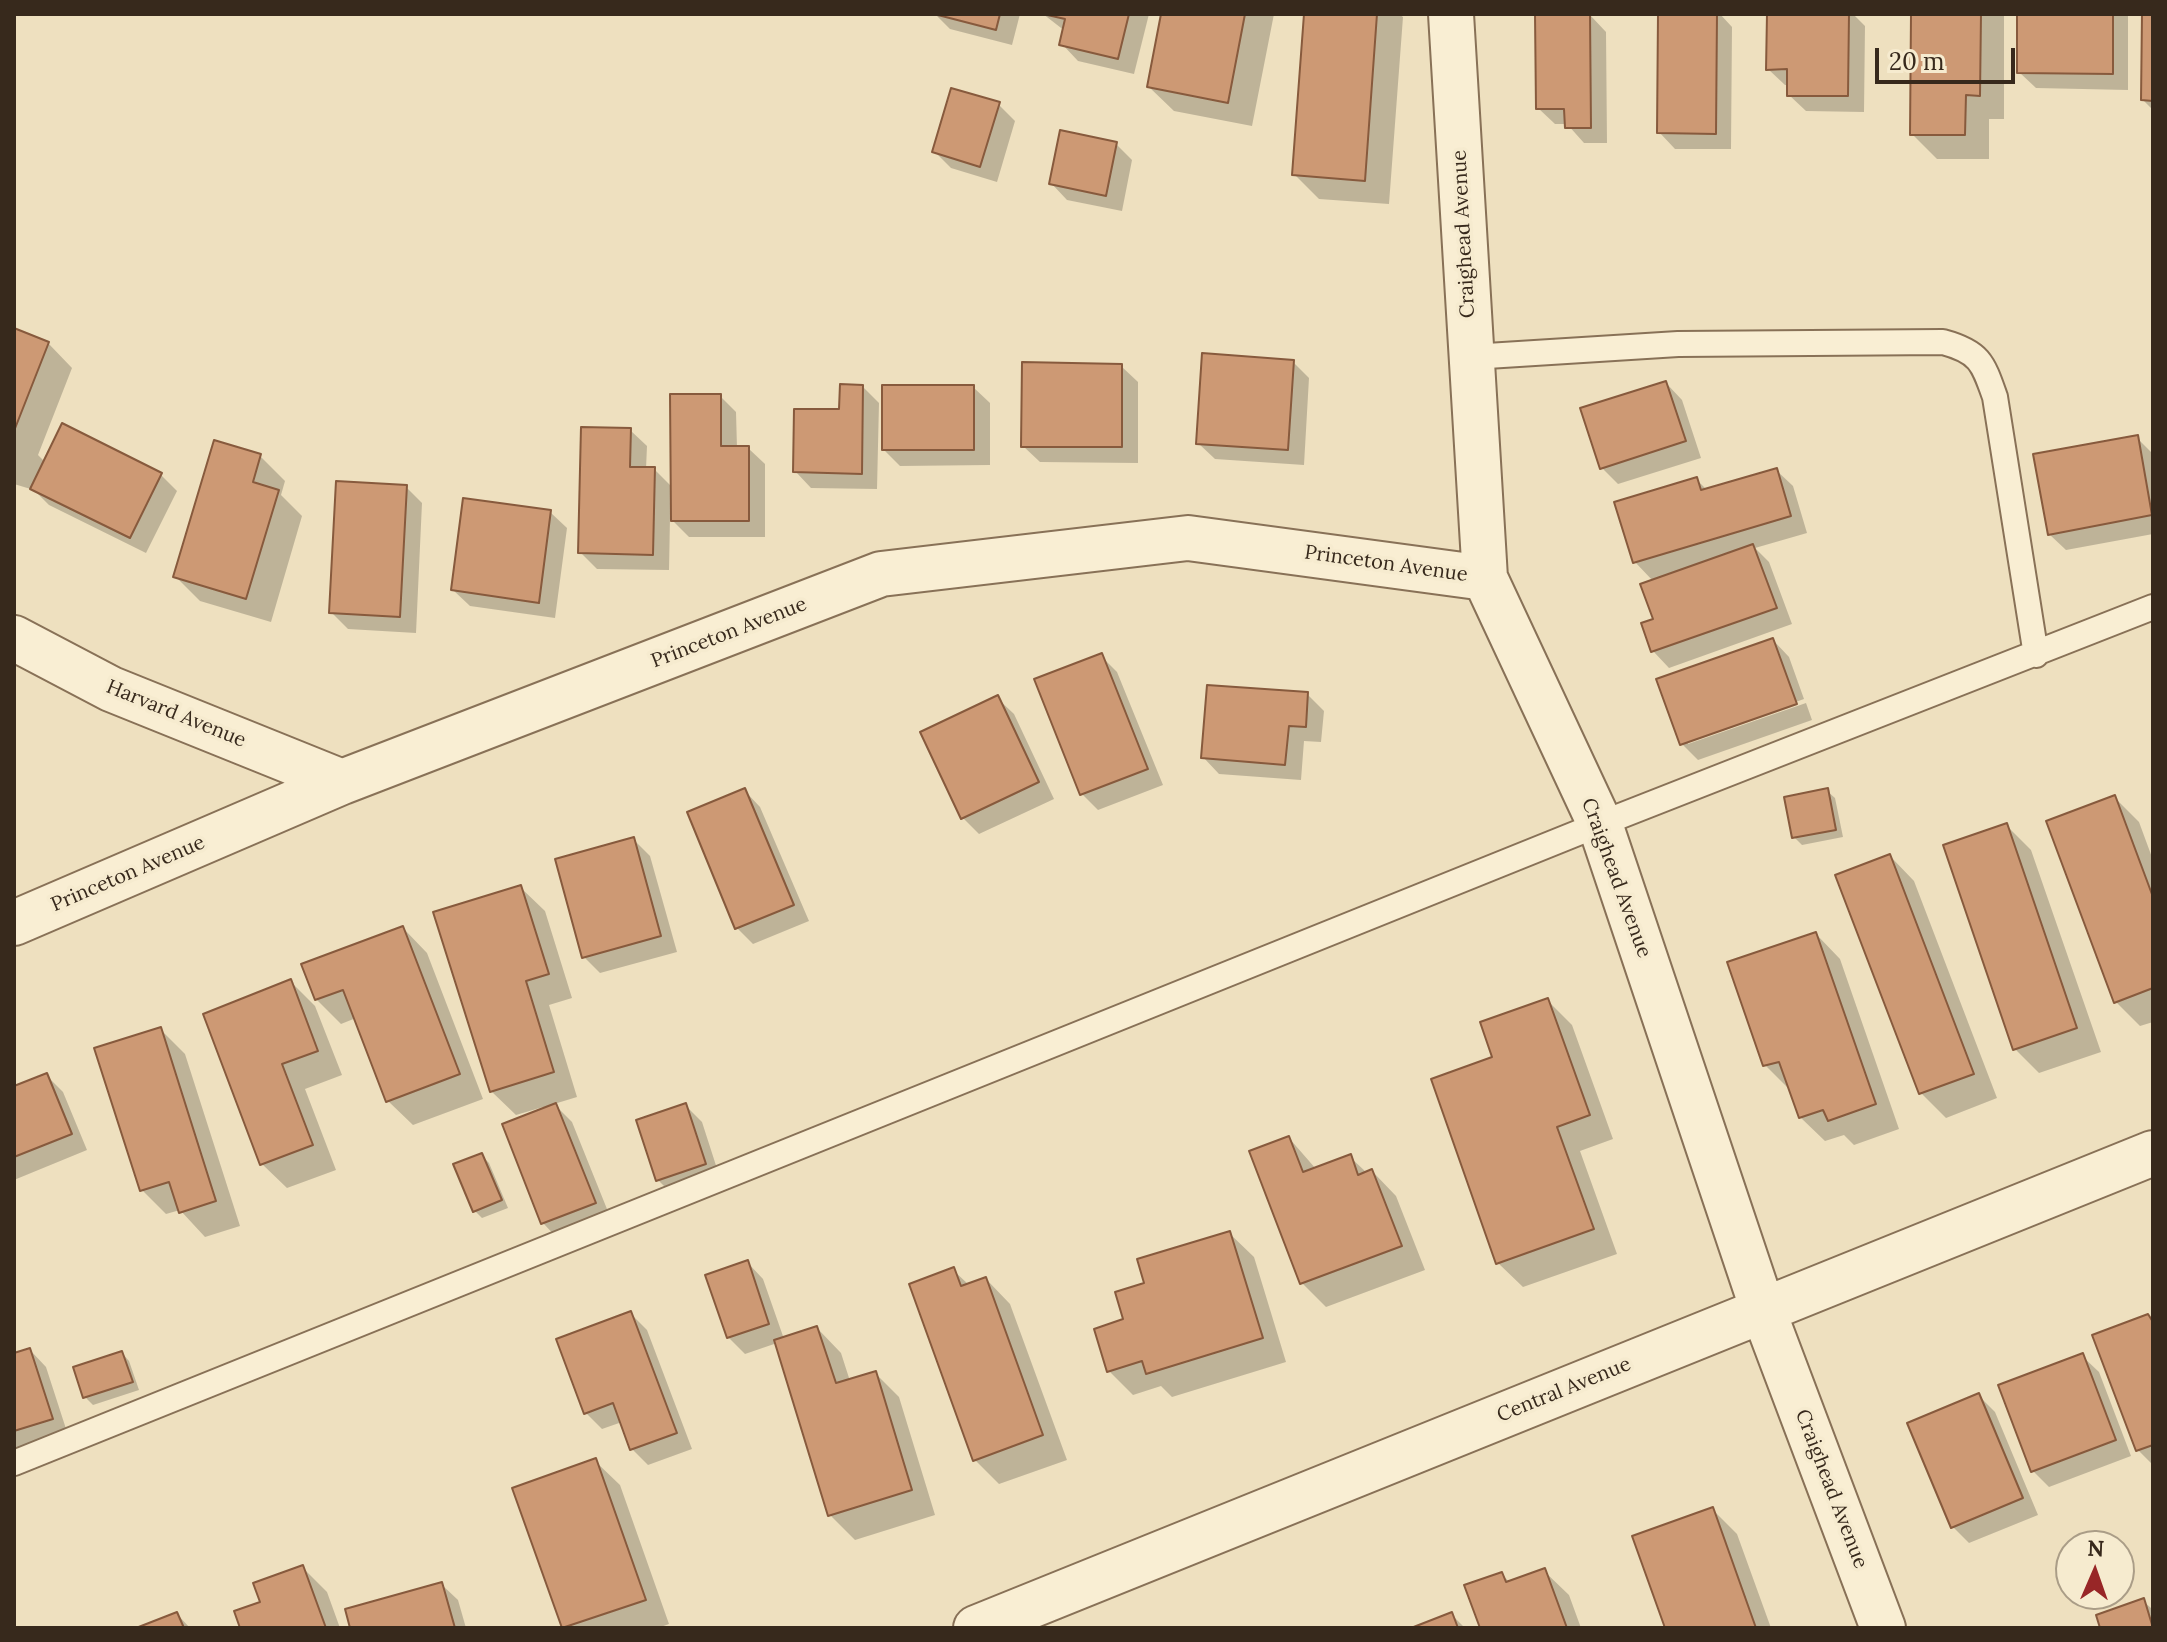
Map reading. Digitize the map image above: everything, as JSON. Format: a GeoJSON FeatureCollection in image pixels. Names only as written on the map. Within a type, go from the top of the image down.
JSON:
{"type":"FeatureCollection","features":[{"type":"Feature","properties":{"kind":"street","name":"Craighead Avenue"},"geometry":{"type":"LineString","coordinates":[[1451,14],[1485,578],[1600,824],[1763,1310],[1883,1628]]}},
{"type":"Feature","properties":{"kind":"street","name":"Princeton Avenue"},"geometry":{"type":"LineString","coordinates":[[14,923],[342,782],[881,574],[1188,538],[1485,578]]}},
{"type":"Feature","properties":{"kind":"street","name":"Harvard Avenue"},"geometry":{"type":"LineString","coordinates":[[14,638],[111,689],[342,782]]}},
{"type":"Feature","properties":{"kind":"street","name":"Central Avenue"},"geometry":{"type":"LineString","coordinates":[[976,1628],[2153,1153]]}},
{"type":"Feature","properties":{"kind":"lane"},"geometry":{"type":"LineString","coordinates":[[1471,357],[1678,344],[1943,342],[1967,348],[1984,364],[1995,397],[2036,655]]}},
{"type":"Feature","properties":{"kind":"lane"},"geometry":{"type":"LineString","coordinates":[[14,1463],[1600,824],[2153,607]]}},
{"type":"Feature","properties":{"kind":"building"},"geometry":{"type":"Polygon","coordinates":[[[934,14],[1000,14],[996,30],[934,14]]]}},
{"type":"Feature","properties":{"kind":"building"},"geometry":{"type":"Polygon","coordinates":[[[1043,14],[1129,14],[1118,59],[1059,45],[1065,19],[1043,14]]]}},
{"type":"Feature","properties":{"kind":"building"},"geometry":{"type":"Polygon","coordinates":[[[1161,14],[1245,14],[1228,103],[1147,87],[1161,14]]]}},
{"type":"Feature","properties":{"kind":"building"},"geometry":{"type":"Polygon","coordinates":[[[1304,14],[1377,14],[1365,181],[1292,175],[1304,14]]]}},
{"type":"Feature","properties":{"kind":"building"},"geometry":{"type":"Polygon","coordinates":[[[1535,14],[1590,14],[1591,128],[1565,128],[1564,109],[1536,109],[1535,14]]]}},
{"type":"Feature","properties":{"kind":"building"},"geometry":{"type":"Polygon","coordinates":[[[1658,14],[1717,14],[1716,134],[1657,133],[1658,14]]]}},
{"type":"Feature","properties":{"kind":"building"},"geometry":{"type":"Polygon","coordinates":[[[1767,14],[1849,14],[1848,96],[1787,96],[1787,69],[1766,70],[1767,14]]]}},
{"type":"Feature","properties":{"kind":"building"},"geometry":{"type":"Polygon","coordinates":[[[1911,14],[1981,14],[1980,96],[1966,95],[1965,135],[1910,135],[1911,14]]]}},
{"type":"Feature","properties":{"kind":"building"},"geometry":{"type":"Polygon","coordinates":[[[2017,14],[2113,14],[2113,74],[2017,73],[2017,14]]]}},
{"type":"Feature","properties":{"kind":"building"},"geometry":{"type":"Polygon","coordinates":[[[2142,14],[2153,14],[2153,101],[2141,100],[2142,14]]]}},
{"type":"Feature","properties":{"kind":"building"},"geometry":{"type":"Polygon","coordinates":[[[951,88],[1000,102],[980,167],[932,152],[951,88]]]}},
{"type":"Feature","properties":{"kind":"building"},"geometry":{"type":"Polygon","coordinates":[[[1060,130],[1117,142],[1106,196],[1049,184],[1060,130]]]}},
{"type":"Feature","properties":{"kind":"building"},"geometry":{"type":"Polygon","coordinates":[[[14,328],[49,342],[14,431],[14,328]]]}},
{"type":"Feature","properties":{"kind":"building"},"geometry":{"type":"Polygon","coordinates":[[[1202,353],[1294,360],[1288,450],[1196,444],[1202,353]]]}},
{"type":"Feature","properties":{"kind":"building"},"geometry":{"type":"Polygon","coordinates":[[[1022,362],[1122,364],[1122,447],[1021,447],[1022,362]]]}},
{"type":"Feature","properties":{"kind":"building"},"geometry":{"type":"Polygon","coordinates":[[[1666,381],[1686,441],[1600,469],[1580,408],[1666,381]]]}},
{"type":"Feature","properties":{"kind":"building"},"geometry":{"type":"Polygon","coordinates":[[[840,384],[863,385],[862,474],[793,472],[794,409],[839,409],[840,384]]]}},
{"type":"Feature","properties":{"kind":"building"},"geometry":{"type":"Polygon","coordinates":[[[882,385],[974,385],[974,450],[882,450],[882,385]]]}},
{"type":"Feature","properties":{"kind":"building"},"geometry":{"type":"Polygon","coordinates":[[[670,394],[721,394],[721,446],[749,446],[749,521],[671,521],[670,394]]]}},
{"type":"Feature","properties":{"kind":"building"},"geometry":{"type":"Polygon","coordinates":[[[62,423],[162,473],[130,538],[30,489],[62,423]]]}},
{"type":"Feature","properties":{"kind":"building"},"geometry":{"type":"Polygon","coordinates":[[[581,427],[631,428],[630,467],[655,467],[653,555],[578,553],[581,427]]]}},
{"type":"Feature","properties":{"kind":"building"},"geometry":{"type":"Polygon","coordinates":[[[2138,435],[2152,515],[2048,535],[2033,454],[2138,435]]]}},
{"type":"Feature","properties":{"kind":"building"},"geometry":{"type":"Polygon","coordinates":[[[214,440],[261,454],[253,482],[279,490],[246,599],[173,577],[214,440]]]}},
{"type":"Feature","properties":{"kind":"building"},"geometry":{"type":"Polygon","coordinates":[[[1777,468],[1791,516],[1633,563],[1614,502],[1697,477],[1701,490],[1777,468]]]}},
{"type":"Feature","properties":{"kind":"building"},"geometry":{"type":"Polygon","coordinates":[[[336,481],[407,485],[400,617],[329,613],[336,481]]]}},
{"type":"Feature","properties":{"kind":"building"},"geometry":{"type":"Polygon","coordinates":[[[463,498],[551,510],[539,603],[451,590],[463,498]]]}},
{"type":"Feature","properties":{"kind":"building"},"geometry":{"type":"Polygon","coordinates":[[[1753,544],[1777,608],[1651,652],[1641,623],[1653,619],[1640,584],[1753,544]]]}},
{"type":"Feature","properties":{"kind":"building"},"geometry":{"type":"Polygon","coordinates":[[[1773,638],[1797,704],[1680,745],[1656,679],[1773,638]]]}},
{"type":"Feature","properties":{"kind":"building"},"geometry":{"type":"Polygon","coordinates":[[[1102,653],[1148,769],[1080,795],[1034,679],[1102,653]]]}},
{"type":"Feature","properties":{"kind":"building"},"geometry":{"type":"Polygon","coordinates":[[[1207,685],[1308,692],[1306,727],[1289,726],[1285,765],[1201,758],[1207,685]]]}},
{"type":"Feature","properties":{"kind":"building"},"geometry":{"type":"Polygon","coordinates":[[[998,695],[1039,782],[961,819],[920,732],[998,695]]]}},
{"type":"Feature","properties":{"kind":"building"},"geometry":{"type":"Polygon","coordinates":[[[745,788],[794,905],[735,929],[687,812],[745,788]]]}},
{"type":"Feature","properties":{"kind":"building"},"geometry":{"type":"Polygon","coordinates":[[[1828,788],[1836,830],[1792,838],[1784,797],[1828,788]]]}},
{"type":"Feature","properties":{"kind":"building"},"geometry":{"type":"Polygon","coordinates":[[[2115,795],[2153,897],[2153,988],[2114,1003],[2046,821],[2115,795]]]}},
{"type":"Feature","properties":{"kind":"building"},"geometry":{"type":"Polygon","coordinates":[[[2007,823],[2077,1028],[2013,1050],[1943,845],[2007,823]]]}},
{"type":"Feature","properties":{"kind":"building"},"geometry":{"type":"Polygon","coordinates":[[[634,837],[661,936],[582,958],[555,859],[634,837]]]}},
{"type":"Feature","properties":{"kind":"building"},"geometry":{"type":"Polygon","coordinates":[[[1890,854],[1974,1074],[1919,1094],[1835,875],[1890,854]]]}},
{"type":"Feature","properties":{"kind":"building"},"geometry":{"type":"Polygon","coordinates":[[[521,885],[549,974],[526,981],[554,1072],[490,1092],[433,912],[521,885]]]}},
{"type":"Feature","properties":{"kind":"building"},"geometry":{"type":"Polygon","coordinates":[[[403,926],[460,1074],[386,1102],[343,990],[315,1000],[301,964],[403,926]]]}},
{"type":"Feature","properties":{"kind":"building"},"geometry":{"type":"Polygon","coordinates":[[[1816,932],[1876,1104],[1828,1121],[1823,1110],[1799,1118],[1779,1062],[1763,1066],[1727,962],[1816,932]]]}},
{"type":"Feature","properties":{"kind":"building"},"geometry":{"type":"Polygon","coordinates":[[[291,979],[318,1051],[282,1064],[313,1145],[260,1165],[203,1014],[291,979]]]}},
{"type":"Feature","properties":{"kind":"building"},"geometry":{"type":"Polygon","coordinates":[[[1548,998],[1590,1115],[1557,1127],[1594,1229],[1496,1264],[1431,1079],[1492,1057],[1480,1022],[1548,998]]]}},
{"type":"Feature","properties":{"kind":"building"},"geometry":{"type":"Polygon","coordinates":[[[161,1027],[216,1201],[179,1213],[169,1182],[140,1191],[94,1048],[161,1027]]]}},
{"type":"Feature","properties":{"kind":"building"},"geometry":{"type":"Polygon","coordinates":[[[47,1073],[72,1134],[14,1157],[14,1086],[47,1073]]]}},
{"type":"Feature","properties":{"kind":"building"},"geometry":{"type":"Polygon","coordinates":[[[556,1103],[596,1203],[541,1224],[502,1124],[556,1103]]]}},
{"type":"Feature","properties":{"kind":"building"},"geometry":{"type":"Polygon","coordinates":[[[686,1103],[706,1164],[656,1181],[636,1120],[686,1103]]]}},
{"type":"Feature","properties":{"kind":"building"},"geometry":{"type":"Polygon","coordinates":[[[1289,1136],[1303,1172],[1351,1154],[1358,1175],[1372,1169],[1402,1246],[1300,1284],[1249,1151],[1289,1136]]]}},
{"type":"Feature","properties":{"kind":"building"},"geometry":{"type":"Polygon","coordinates":[[[482,1153],[502,1200],[473,1212],[453,1164],[482,1153]]]}},
{"type":"Feature","properties":{"kind":"building"},"geometry":{"type":"Polygon","coordinates":[[[1230,1231],[1263,1338],[1146,1374],[1142,1361],[1107,1372],[1094,1329],[1123,1319],[1115,1292],[1144,1283],[1137,1259],[1230,1231]]]}},
{"type":"Feature","properties":{"kind":"building"},"geometry":{"type":"Polygon","coordinates":[[[748,1260],[769,1324],[727,1338],[705,1275],[748,1260]]]}},
{"type":"Feature","properties":{"kind":"building"},"geometry":{"type":"Polygon","coordinates":[[[954,1267],[961,1286],[986,1277],[1043,1435],[973,1461],[909,1284],[954,1267]]]}},
{"type":"Feature","properties":{"kind":"building"},"geometry":{"type":"Polygon","coordinates":[[[631,1311],[677,1433],[630,1450],[613,1403],[584,1414],[556,1339],[631,1311]]]}},
{"type":"Feature","properties":{"kind":"building"},"geometry":{"type":"Polygon","coordinates":[[[2148,1314],[2153,1322],[2153,1445],[2136,1451],[2092,1335],[2148,1314]]]}},
{"type":"Feature","properties":{"kind":"building"},"geometry":{"type":"Polygon","coordinates":[[[817,1326],[836,1383],[876,1371],[912,1490],[828,1516],[774,1340],[817,1326]]]}},
{"type":"Feature","properties":{"kind":"building"},"geometry":{"type":"Polygon","coordinates":[[[30,1348],[53,1419],[14,1431],[14,1353],[30,1348]]]}},
{"type":"Feature","properties":{"kind":"building"},"geometry":{"type":"Polygon","coordinates":[[[122,1351],[133,1382],[83,1398],[73,1367],[122,1351]]]}},
{"type":"Feature","properties":{"kind":"building"},"geometry":{"type":"Polygon","coordinates":[[[2083,1353],[2116,1440],[2031,1472],[1998,1385],[2083,1353]]]}},
{"type":"Feature","properties":{"kind":"building"},"geometry":{"type":"Polygon","coordinates":[[[1979,1393],[2023,1498],[1951,1528],[1907,1423],[1979,1393]]]}},
{"type":"Feature","properties":{"kind":"building"},"geometry":{"type":"Polygon","coordinates":[[[596,1458],[646,1600],[562,1628],[512,1488],[596,1458]]]}},
{"type":"Feature","properties":{"kind":"building"},"geometry":{"type":"Polygon","coordinates":[[[1713,1507],[1756,1628],[1665,1628],[1632,1536],[1713,1507]]]}},
{"type":"Feature","properties":{"kind":"building"},"geometry":{"type":"Polygon","coordinates":[[[303,1565],[326,1628],[240,1628],[234,1611],[260,1602],[253,1583],[303,1565]]]}},
{"type":"Feature","properties":{"kind":"building"},"geometry":{"type":"Polygon","coordinates":[[[1545,1568],[1567,1628],[1480,1628],[1464,1585],[1502,1572],[1506,1582],[1545,1568]]]}},
{"type":"Feature","properties":{"kind":"building"},"geometry":{"type":"Polygon","coordinates":[[[442,1582],[455,1628],[350,1628],[345,1609],[442,1582]]]}},
{"type":"Feature","properties":{"kind":"building"},"geometry":{"type":"Polygon","coordinates":[[[2144,1598],[2153,1628],[2100,1628],[2096,1615],[2110,1610],[2135,1610],[2135,1601],[2144,1598]]]}},
{"type":"Feature","properties":{"kind":"building"},"geometry":{"type":"Polygon","coordinates":[[[177,1612],[184,1628],[136,1628],[177,1612]]]}},
{"type":"Feature","properties":{"kind":"building"},"geometry":{"type":"Polygon","coordinates":[[[1452,1612],[1458,1628],[1411,1628],[1452,1612]]]}}]}
